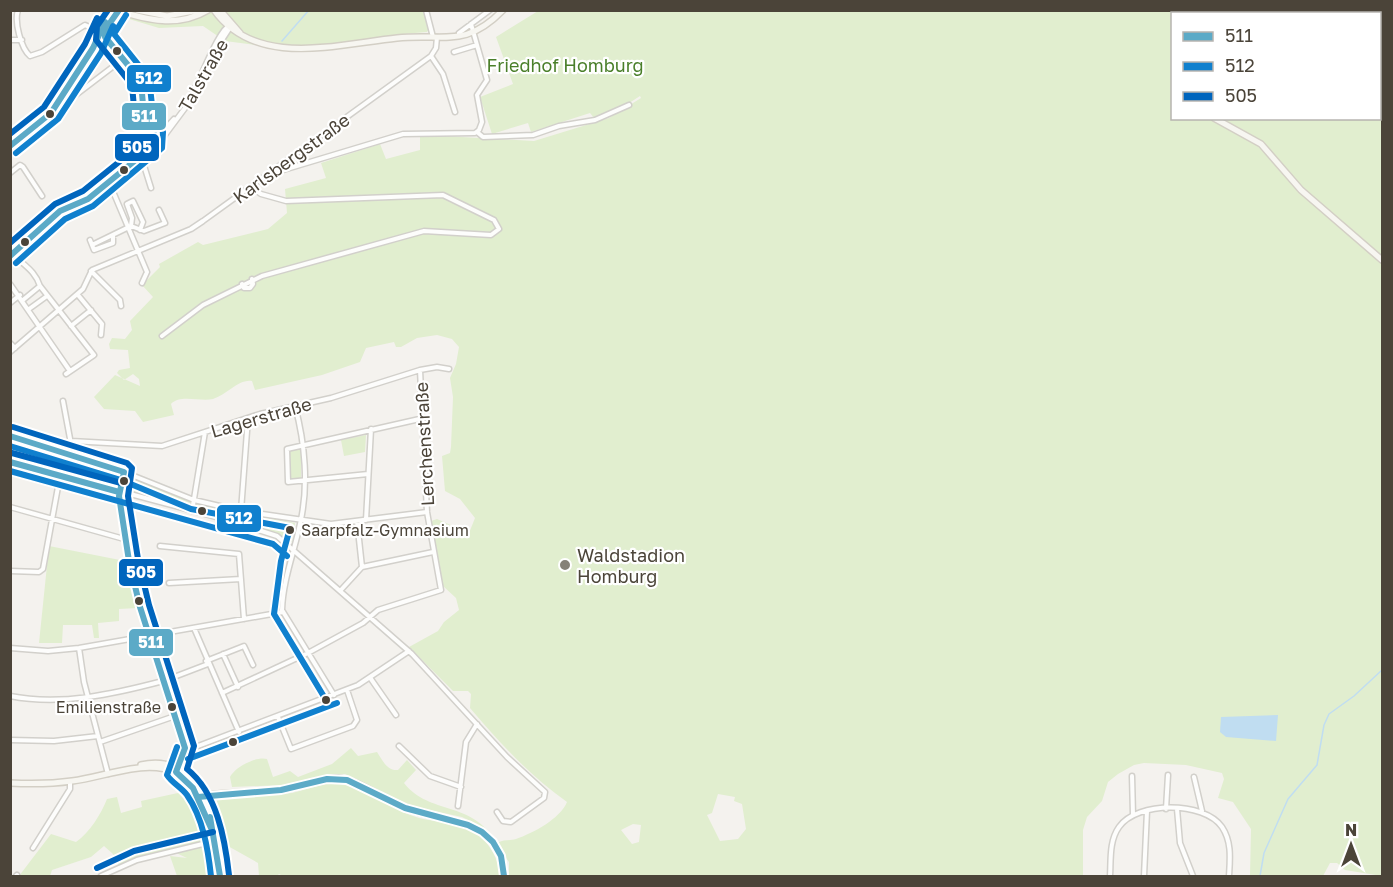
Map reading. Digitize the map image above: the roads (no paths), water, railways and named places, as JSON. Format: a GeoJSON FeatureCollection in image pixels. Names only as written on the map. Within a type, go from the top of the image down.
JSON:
{"type":"FeatureCollection","features":[{"type":"Feature","properties":{"kind":"main road"},"geometry":{"type":"LineString","coordinates":[[137,10],[167,16],[198,10]]}},
{"type":"Feature","properties":{"kind":"main road"},"geometry":{"type":"LineString","coordinates":[[117,11],[166,22],[189,19],[208,10]]}},
{"type":"Feature","properties":{"kind":"main road"},"geometry":{"type":"LineString","coordinates":[[214,10],[221,15],[229,27],[249,39],[272,45],[328,49],[399,38],[474,33],[487,26],[503,10]]}},
{"type":"Feature","properties":{"kind":"main road"},"geometry":{"type":"LineString","coordinates":[[1218,120],[1261,144],[1301,190],[1383,260]]}},
{"type":"Feature","properties":{"kind":"main road"},"geometry":{"type":"LineString","coordinates":[[10,783],[70,782],[108,775],[154,762],[177,770],[193,780],[201,797],[283,790],[328,778],[343,780],[412,810],[462,821],[474,827],[493,846],[502,864],[504,876]]}},
{"type":"Feature","properties":{"kind":"street"},"geometry":{"type":"LineString","coordinates":[[18,10],[16,20],[25,52],[30,56],[39,53],[85,25],[101,36],[141,81],[143,113],[152,130],[154,145]]}},
{"type":"Feature","properties":{"kind":"street"},"geometry":{"type":"LineString","coordinates":[[101,36],[107,18],[105,10]]}},
{"type":"Feature","properties":{"kind":"street"},"geometry":{"type":"LineString","coordinates":[[426,10],[435,37],[431,56],[443,74],[454,112]]}},
{"type":"Feature","properties":{"kind":"street"},"geometry":{"type":"LineString","coordinates":[[459,33],[490,10]]}},
{"type":"Feature","properties":{"kind":"street"},"geometry":{"type":"LineString","coordinates":[[107,18],[117,11]]}},
{"type":"Feature","properties":{"kind":"street"},"geometry":{"type":"LineString","coordinates":[[10,146],[44,121],[55,108],[117,11]]}},
{"type":"Feature","properties":{"kind":"street"},"geometry":{"type":"LineString","coordinates":[[471,24],[487,80],[477,95],[482,122],[477,132]]}},
{"type":"Feature","properties":{"kind":"street","name":"Talstraße"},"geometry":{"type":"LineString","coordinates":[[152,130],[163,131],[180,112],[202,76],[218,38],[229,27]]}},
{"type":"Feature","properties":{"kind":"street","name":"Talstraße"},"geometry":{"type":"LineString","coordinates":[[12,255],[60,211],[82,203],[168,132],[197,92],[229,27]]}},
{"type":"Feature","properties":{"kind":"street"},"geometry":{"type":"LineString","coordinates":[[10,40],[22,40]]}},
{"type":"Feature","properties":{"kind":"street"},"geometry":{"type":"LineString","coordinates":[[454,52],[477,45]]}},
{"type":"Feature","properties":{"kind":"street","name":"Karlsbergstraße"},"geometry":{"type":"LineString","coordinates":[[91,271],[191,229],[431,56]]}},
{"type":"Feature","properties":{"kind":"street"},"geometry":{"type":"LineString","coordinates":[[55,108],[60,107],[123,59]]}},
{"type":"Feature","properties":{"kind":"street"},"geometry":{"type":"LineString","coordinates":[[269,174],[403,134],[477,132],[483,137],[533,135],[558,126],[595,120],[629,105]]}},
{"type":"Feature","properties":{"kind":"street"},"geometry":{"type":"LineString","coordinates":[[44,121],[47,130]]}},
{"type":"Feature","properties":{"kind":"street"},"geometry":{"type":"LineString","coordinates":[[141,156],[151,188]]}},
{"type":"Feature","properties":{"kind":"street"},"geometry":{"type":"LineString","coordinates":[[10,173],[20,165],[23,167],[42,196]]}},
{"type":"Feature","properties":{"kind":"street"},"geometry":{"type":"LineString","coordinates":[[109,182],[147,272],[142,283]]}},
{"type":"Feature","properties":{"kind":"street"},"geometry":{"type":"LineString","coordinates":[[162,336],[194,310],[242,284],[244,288],[250,288],[253,284],[252,279],[424,231],[491,235],[499,229],[494,220],[443,195],[286,201],[257,192],[251,187]]}},
{"type":"Feature","properties":{"kind":"street"},"geometry":{"type":"LineString","coordinates":[[129,227],[132,218],[127,204],[138,202],[143,222],[140,230]]}},
{"type":"Feature","properties":{"kind":"street"},"geometry":{"type":"LineString","coordinates":[[91,242],[94,250],[113,243],[113,235],[129,227],[140,230],[165,223],[159,210]]}},
{"type":"Feature","properties":{"kind":"street"},"geometry":{"type":"LineString","coordinates":[[10,284],[20,295],[68,372],[94,355],[47,296],[27,264],[12,255]]}},
{"type":"Feature","properties":{"kind":"street"},"geometry":{"type":"LineString","coordinates":[[10,352],[78,295],[86,286],[91,271],[120,300],[121,306]]}},
{"type":"Feature","properties":{"kind":"street"},"geometry":{"type":"LineString","coordinates":[[23,300],[40,286]]}},
{"type":"Feature","properties":{"kind":"street"},"geometry":{"type":"LineString","coordinates":[[10,303],[20,295]]}},
{"type":"Feature","properties":{"kind":"street"},"geometry":{"type":"LineString","coordinates":[[78,295],[102,325],[101,335]]}},
{"type":"Feature","properties":{"kind":"street"},"geometry":{"type":"LineString","coordinates":[[29,309],[47,296]]}},
{"type":"Feature","properties":{"kind":"street"},"geometry":{"type":"LineString","coordinates":[[71,326],[90,310]]}},
{"type":"Feature","properties":{"kind":"street"},"geometry":{"type":"LineString","coordinates":[[10,343],[15,348]]}},
{"type":"Feature","properties":{"kind":"street","name":"Lagerstraße"},"geometry":{"type":"LineString","coordinates":[[71,441],[159,447],[248,418],[420,370],[437,367],[449,369]]}},
{"type":"Feature","properties":{"kind":"street","name":"Lerchenstraße"},"geometry":{"type":"LineString","coordinates":[[370,616],[378,610],[441,590],[427,512],[420,370]]}},
{"type":"Feature","properties":{"kind":"street"},"geometry":{"type":"LineString","coordinates":[[10,571],[39,572],[43,569],[60,476],[71,441],[63,401]]}},
{"type":"Feature","properties":{"kind":"street"},"geometry":{"type":"LineString","coordinates":[[295,406],[304,444],[304,481],[301,521],[293,549],[283,612],[334,695]]}},
{"type":"Feature","properties":{"kind":"street"},"geometry":{"type":"LineString","coordinates":[[240,524],[248,418]]}},
{"type":"Feature","properties":{"kind":"street"},"geometry":{"type":"LineString","coordinates":[[368,474],[288,482],[286,479],[287,449],[423,418]]}},
{"type":"Feature","properties":{"kind":"street"},"geometry":{"type":"LineString","coordinates":[[366,520],[371,429]]}},
{"type":"Feature","properties":{"kind":"street"},"geometry":{"type":"LineString","coordinates":[[192,511],[205,432]]}},
{"type":"Feature","properties":{"kind":"street"},"geometry":{"type":"LineString","coordinates":[[10,436],[124,472],[195,500],[241,511],[331,524],[427,512]]}},
{"type":"Feature","properties":{"kind":"street"},"geometry":{"type":"LineString","coordinates":[[10,462],[274,535],[409,651],[519,770],[546,792],[544,798],[511,822],[503,821],[497,812]]}},
{"type":"Feature","properties":{"kind":"street"},"geometry":{"type":"LineString","coordinates":[[124,472],[119,492],[124,539],[149,636],[185,751],[177,770]]}},
{"type":"Feature","properties":{"kind":"street"},"geometry":{"type":"LineString","coordinates":[[10,507],[124,539]]}},
{"type":"Feature","properties":{"kind":"street"},"geometry":{"type":"LineString","coordinates":[[357,521],[362,567]]}},
{"type":"Feature","properties":{"kind":"street"},"geometry":{"type":"LineString","coordinates":[[160,546],[236,552],[239,557],[244,619]]}},
{"type":"Feature","properties":{"kind":"street"},"geometry":{"type":"LineString","coordinates":[[340,591],[362,567],[433,552]]}},
{"type":"Feature","properties":{"kind":"street"},"geometry":{"type":"LineString","coordinates":[[169,583],[241,579]]}},
{"type":"Feature","properties":{"kind":"street"},"geometry":{"type":"LineString","coordinates":[[10,648],[48,651],[79,648],[283,612]]}},
{"type":"Feature","properties":{"kind":"street"},"geometry":{"type":"LineString","coordinates":[[222,693],[308,653],[363,623],[370,616]]}},
{"type":"Feature","properties":{"kind":"street"},"geometry":{"type":"LineString","coordinates":[[194,628],[239,732]]}},
{"type":"Feature","properties":{"kind":"street"},"geometry":{"type":"LineString","coordinates":[[174,677],[244,646],[253,665]]}},
{"type":"Feature","properties":{"kind":"street"},"geometry":{"type":"LineString","coordinates":[[79,648],[88,697],[108,775]]}},
{"type":"Feature","properties":{"kind":"street"},"geometry":{"type":"LineString","coordinates":[[185,751],[347,690],[371,679],[409,651]]}},
{"type":"Feature","properties":{"kind":"street"},"geometry":{"type":"LineString","coordinates":[[223,654],[238,687]]}},
{"type":"Feature","properties":{"kind":"street"},"geometry":{"type":"LineString","coordinates":[[371,679],[396,715]]}},
{"type":"Feature","properties":{"kind":"street"},"geometry":{"type":"LineString","coordinates":[[10,696],[44,700],[88,697],[163,681]]}},
{"type":"Feature","properties":{"kind":"street"},"geometry":{"type":"LineString","coordinates":[[278,717],[291,749],[356,724],[347,690]]}},
{"type":"Feature","properties":{"kind":"street"},"geometry":{"type":"LineString","coordinates":[[100,742],[175,716]]}},
{"type":"Feature","properties":{"kind":"street"},"geometry":{"type":"LineString","coordinates":[[459,806],[467,737],[477,724]]}},
{"type":"Feature","properties":{"kind":"street"},"geometry":{"type":"LineString","coordinates":[[10,740],[54,741],[98,736]]}},
{"type":"Feature","properties":{"kind":"street"},"geometry":{"type":"LineString","coordinates":[[399,746],[430,776],[461,787]]}},
{"type":"Feature","properties":{"kind":"street"},"geometry":{"type":"LineString","coordinates":[[1166,809],[1168,775]]}},
{"type":"Feature","properties":{"kind":"street"},"geometry":{"type":"LineString","coordinates":[[1132,776],[1133,815]]}},
{"type":"Feature","properties":{"kind":"street"},"geometry":{"type":"LineString","coordinates":[[1194,777],[1202,811]]}},
{"type":"Feature","properties":{"kind":"street"},"geometry":{"type":"LineString","coordinates":[[33,848],[70,789],[70,782]]}},
{"type":"Feature","properties":{"kind":"street"},"geometry":{"type":"LineString","coordinates":[[201,797],[215,841],[220,876]]}},
{"type":"Feature","properties":{"kind":"street"},"geometry":{"type":"LineString","coordinates":[[1110,876],[1114,837],[1122,823],[1133,815],[1166,809],[1202,811],[1217,821],[1228,840],[1229,876]]}},
{"type":"Feature","properties":{"kind":"street"},"geometry":{"type":"LineString","coordinates":[[1177,809],[1180,843],[1193,876]]}},
{"type":"Feature","properties":{"kind":"street"},"geometry":{"type":"LineString","coordinates":[[1144,876],[1147,811]]}},
{"type":"Feature","properties":{"kind":"street"},"geometry":{"type":"LineString","coordinates":[[101,876],[137,860],[215,841]]}},
{"type":"Feature","properties":{"kind":"water"},"geometry":{"type":"Polygon","coordinates":[[[1278,715],[1276,741],[1226,737],[1220,732],[1221,717],[1278,715]]]}},
{"type":"Feature","properties":{"kind":"waterway"},"geometry":{"type":"LineString","coordinates":[[282,41],[309,10]]}},
{"type":"Feature","properties":{"kind":"waterway"},"geometry":{"type":"LineString","coordinates":[[1260,876],[1264,853],[1288,799],[1317,765],[1324,725],[1329,714],[1354,696],[1382,670]]}},
{"type":"Feature","properties":{"kind":"place","name":"Saarpfalz-Gymnasium"},"geometry":{"type":"Point","coordinates":[290,530]}},
{"type":"Feature","properties":{"kind":"place","name":"Waldstadion Homburg"},"geometry":{"type":"Point","coordinates":[565,565]}},
{"type":"Feature","properties":{"kind":"place","name":"Emilienstraße"},"geometry":{"type":"Point","coordinates":[172,707]}},
{"type":"Feature","properties":{"kind":"park label","name":"Friedhof Homburg"},"geometry":{"type":"Point","coordinates":[565,65]}}]}
